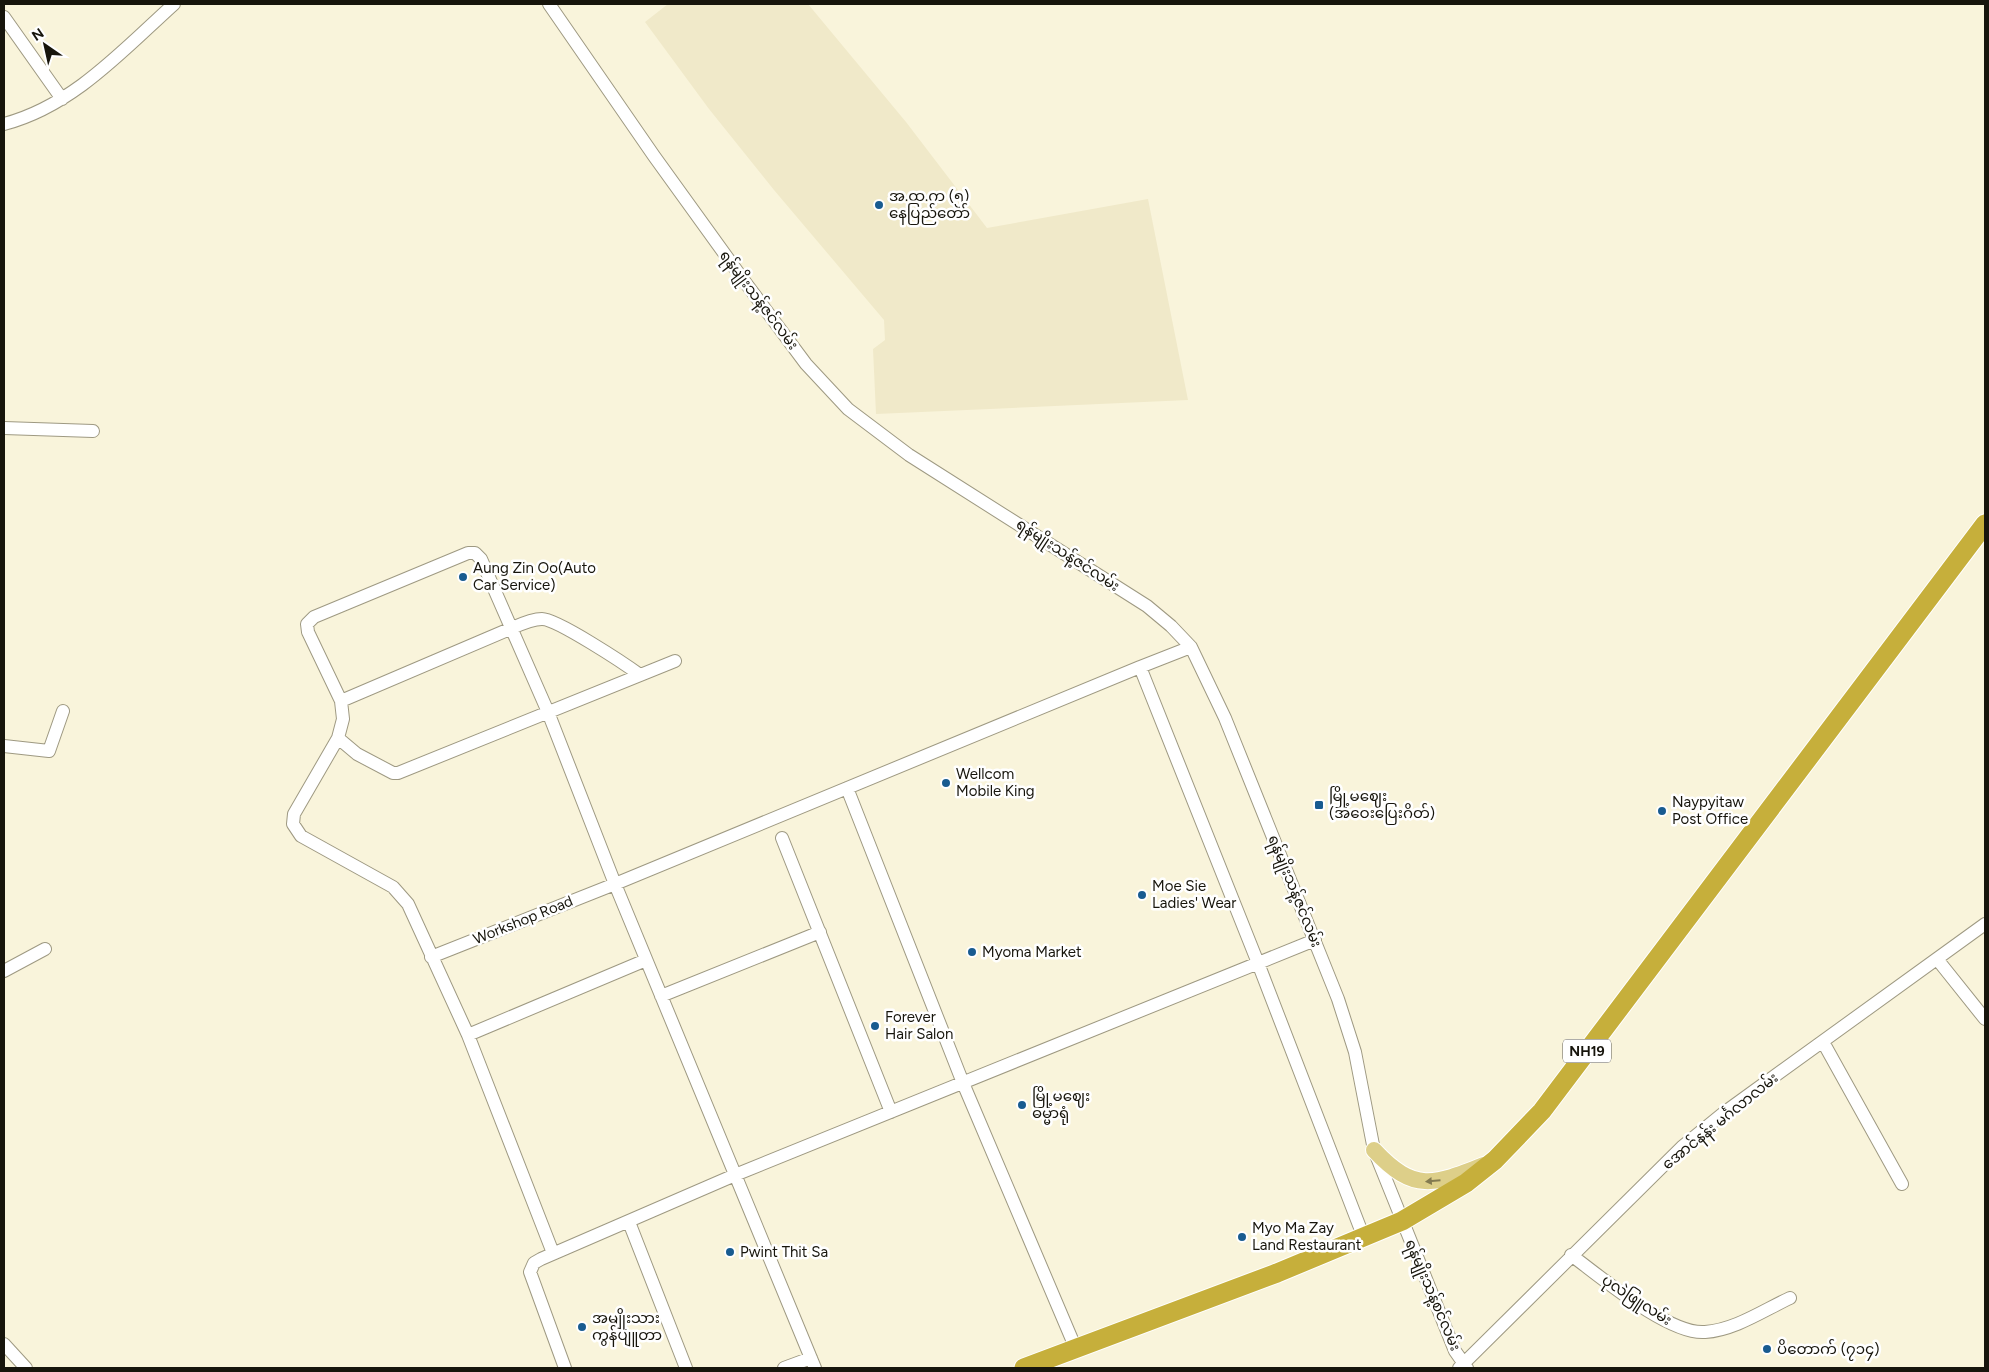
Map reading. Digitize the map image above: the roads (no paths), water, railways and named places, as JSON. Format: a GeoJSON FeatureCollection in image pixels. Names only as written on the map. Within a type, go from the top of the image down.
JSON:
{"type":"FeatureCollection","features":[{"type":"Feature","properties":{"kind":"highway","name":"NH19"},"geometry":{"type":"LineString","coordinates":[[1024,1368],[1364,1238],[1402,1221],[1466,1183],[1505,1152],[1542,1111],[1985,524]]}},
{"type":"Feature","properties":{"kind":"main road"},"geometry":{"type":"LineString","coordinates":[[1374,1150],[1392,1169],[1406,1178],[1427,1182],[1448,1179],[1495,1160]]}},
{"type":"Feature","properties":{"kind":"street"},"geometry":{"type":"LineString","coordinates":[[4,124],[28,118],[78,90],[174,4]]}},
{"type":"Feature","properties":{"kind":"street","name":"ရန်မျိုးသန့်ဇင်လမ်း"},"geometry":{"type":"LineString","coordinates":[[549,4],[654,156],[742,278],[806,364],[848,409],[909,454],[1147,606],[1171,626],[1191,647],[1225,718],[1315,940],[1355,1052],[1374,1150],[1402,1221]]}},
{"type":"Feature","properties":{"kind":"street"},"geometry":{"type":"LineString","coordinates":[[4,17],[62,99]]}},
{"type":"Feature","properties":{"kind":"street"},"geometry":{"type":"LineString","coordinates":[[4,428],[94,431]]}},
{"type":"Feature","properties":{"kind":"street"},"geometry":{"type":"LineString","coordinates":[[553,1253],[468,1035],[408,904],[393,887],[314,845],[296,831],[293,824],[294,814],[338,738],[343,719],[341,702],[308,632],[307,624],[314,617],[468,553],[474,553],[481,559],[548,712],[615,884],[813,1363],[784,1368]]}},
{"type":"Feature","properties":{"kind":"street"},"geometry":{"type":"LineString","coordinates":[[341,702],[512,628],[542,619],[600,649],[640,675]]}},
{"type":"Feature","properties":{"kind":"street","name":"Workshop Road"},"geometry":{"type":"LineString","coordinates":[[431,957],[615,884],[1191,647]]}},
{"type":"Feature","properties":{"kind":"street"},"geometry":{"type":"LineString","coordinates":[[338,738],[357,754],[393,773],[398,773],[675,661]]}},
{"type":"Feature","properties":{"kind":"street"},"geometry":{"type":"LineString","coordinates":[[1140,667],[1258,963],[1364,1238]]}},
{"type":"Feature","properties":{"kind":"street"},"geometry":{"type":"LineString","coordinates":[[4,746],[49,751],[63,711]]}},
{"type":"Feature","properties":{"kind":"street"},"geometry":{"type":"LineString","coordinates":[[847,788],[963,1083],[1076,1349]]}},
{"type":"Feature","properties":{"kind":"street"},"geometry":{"type":"LineString","coordinates":[[782,838],[891,1112]]}},
{"type":"Feature","properties":{"kind":"street","name":"အောင်နန်း မင်္ဂလာလမ်း"},"geometry":{"type":"LineString","coordinates":[[1463,1367],[1572,1255],[1682,1147],[1726,1112],[1985,924]]}},
{"type":"Feature","properties":{"kind":"street"},"geometry":{"type":"LineString","coordinates":[[661,996],[820,932]]}},
{"type":"Feature","properties":{"kind":"street"},"geometry":{"type":"LineString","coordinates":[[565,1368],[530,1272],[534,1264],[553,1253],[630,1222],[735,1175],[1315,940]]}},
{"type":"Feature","properties":{"kind":"street"},"geometry":{"type":"LineString","coordinates":[[4,971],[45,949]]}},
{"type":"Feature","properties":{"kind":"street"},"geometry":{"type":"LineString","coordinates":[[1937,959],[1985,1019]]}},
{"type":"Feature","properties":{"kind":"street"},"geometry":{"type":"LineString","coordinates":[[468,1035],[646,960]]}},
{"type":"Feature","properties":{"kind":"street"},"geometry":{"type":"LineString","coordinates":[[1823,1042],[1902,1184]]}},
{"type":"Feature","properties":{"kind":"street","name":"ရန်မျိုးသန့်စင်လမ်း"},"geometry":{"type":"LineString","coordinates":[[1402,1221],[1463,1367]]}},
{"type":"Feature","properties":{"kind":"street"},"geometry":{"type":"LineString","coordinates":[[630,1222],[686,1368]]}},
{"type":"Feature","properties":{"kind":"street","name":"ပုလဲဖြူလမ်း"},"geometry":{"type":"LineString","coordinates":[[1572,1255],[1637,1304],[1678,1326],[1704,1332],[1730,1327],[1790,1298]]}},
{"type":"Feature","properties":{"kind":"street"},"geometry":{"type":"LineString","coordinates":[[4,1344],[26,1368]]}},
{"type":"Feature","properties":{"kind":"place","name":"အ.ထ.က (၅) နေပြည်တော်"},"geometry":{"type":"Point","coordinates":[879,205]}},
{"type":"Feature","properties":{"kind":"place","name":"Aung Zin Oo(Auto Car Service)"},"geometry":{"type":"Point","coordinates":[463,577]}},
{"type":"Feature","properties":{"kind":"place","name":"Wellcom Mobile King"},"geometry":{"type":"Point","coordinates":[946,783]}},
{"type":"Feature","properties":{"kind":"place","name":"မြို့မဈေး (အဝေးပြေးဂိတ်)"},"geometry":{"type":"Point","coordinates":[1319,805]}},
{"type":"Feature","properties":{"kind":"place","name":"Naypyitaw Post Office"},"geometry":{"type":"Point","coordinates":[1662,811]}},
{"type":"Feature","properties":{"kind":"place","name":"Moe Sie Ladies' Wear"},"geometry":{"type":"Point","coordinates":[1142,895]}},
{"type":"Feature","properties":{"kind":"place","name":"Myoma Market"},"geometry":{"type":"Point","coordinates":[972,952]}},
{"type":"Feature","properties":{"kind":"place","name":"Forever Hair Salon"},"geometry":{"type":"Point","coordinates":[875,1026]}},
{"type":"Feature","properties":{"kind":"place","name":"မြို့မဈေး ဓမ္မာရုံ"},"geometry":{"type":"Point","coordinates":[1022,1105]}},
{"type":"Feature","properties":{"kind":"place","name":"Myo Ma Zay Land Restaurant"},"geometry":{"type":"Point","coordinates":[1242,1237]}},
{"type":"Feature","properties":{"kind":"place","name":"Pwint Thit Sa"},"geometry":{"type":"Point","coordinates":[730,1252]}},
{"type":"Feature","properties":{"kind":"place","name":"အမျိုးသား ကွန်ပျူတာ"},"geometry":{"type":"Point","coordinates":[582,1327]}},
{"type":"Feature","properties":{"kind":"place","name":"ပိတောက် (၇၁၄)"},"geometry":{"type":"Point","coordinates":[1767,1349]}}]}
